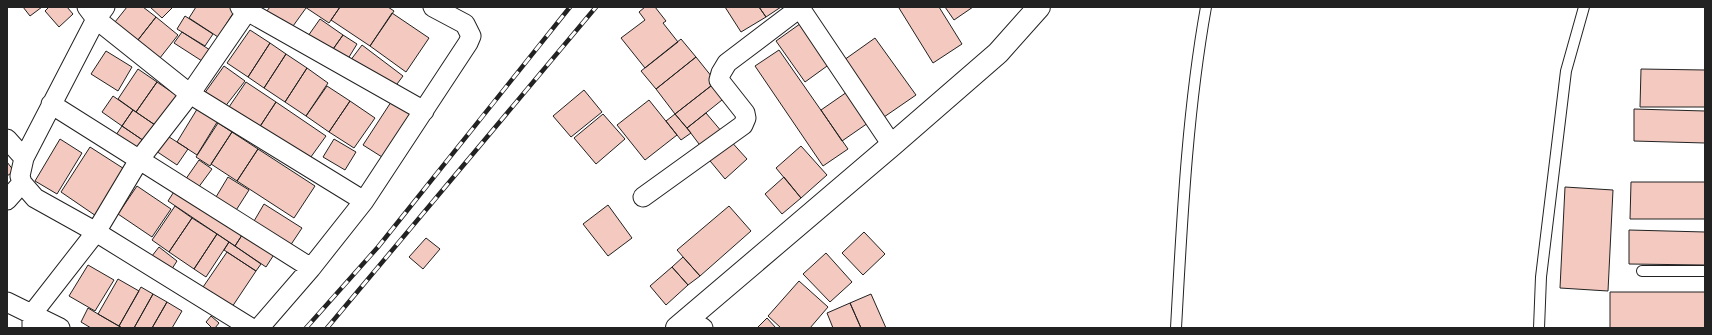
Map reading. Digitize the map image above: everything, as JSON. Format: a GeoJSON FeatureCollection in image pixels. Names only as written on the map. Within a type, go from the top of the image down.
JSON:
{"type":"FeatureCollection","features":[{"type":"Feature","properties":{"kind":"street"},"geometry":{"type":"LineString","coordinates":[[259,328],[311,268],[364,201],[468,43],[470,36],[465,24],[433,7]]}},
{"type":"Feature","properties":{"kind":"street"},"geometry":{"type":"LineString","coordinates":[[643,197],[743,125],[746,118],[745,113],[719,80],[721,73],[727,63],[801,7],[892,145]]}},
{"type":"Feature","properties":{"kind":"street"},"geometry":{"type":"LineString","coordinates":[[32,321],[96,232],[139,160],[190,94],[246,9],[424,111]]}},
{"type":"Feature","properties":{"kind":"street"},"geometry":{"type":"LineString","coordinates":[[689,324],[998,52],[1034,9]]}},
{"type":"Feature","properties":{"kind":"street"},"geometry":{"type":"LineString","coordinates":[[251,328],[96,232],[35,198],[22,184],[20,176],[24,158],[96,11],[190,94],[364,201]]}},
{"type":"Feature","properties":{"kind":"street"},"geometry":{"type":"LineString","coordinates":[[51,104],[311,268]]}},
{"type":"Feature","properties":{"kind":"street"},"geometry":{"type":"LineString","coordinates":[[7,139],[24,158]]}},
{"type":"Feature","properties":{"kind":"street"},"geometry":{"type":"LineString","coordinates":[[7,200],[22,184]]}},
{"type":"Feature","properties":{"kind":"street"},"geometry":{"type":"LineString","coordinates":[[7,302],[28,313],[32,321],[60,328]]}},
{"type":"Feature","properties":{"kind":"lane"},"geometry":{"type":"LineString","coordinates":[[1176,328],[1182,208],[1192,101],[1206,7]]}},
{"type":"Feature","properties":{"kind":"lane"},"geometry":{"type":"LineString","coordinates":[[1538,328],[1541,277],[1566,71],[1584,7]]}},
{"type":"Feature","properties":{"kind":"lane"},"geometry":{"type":"LineString","coordinates":[[1642,271],[1705,271]]}},
{"type":"Feature","properties":{"kind":"building"},"geometry":{"type":"Polygon","coordinates":[[[23,7],[42,7],[30,16],[23,7]]]}},
{"type":"Feature","properties":{"kind":"building"},"geometry":{"type":"Polygon","coordinates":[[[49,7],[67,7],[73,14],[59,27],[45,11],[49,7]]]}},
{"type":"Feature","properties":{"kind":"building"},"geometry":{"type":"Polygon","coordinates":[[[127,7],[143,7],[156,17],[134,45],[111,27],[127,7]]]}},
{"type":"Feature","properties":{"kind":"building"},"geometry":{"type":"Polygon","coordinates":[[[150,7],[173,7],[162,18],[150,7]]]}},
{"type":"Feature","properties":{"kind":"building"},"geometry":{"type":"Polygon","coordinates":[[[196,7],[237,7],[218,37],[189,18],[196,7]]]}},
{"type":"Feature","properties":{"kind":"building"},"geometry":{"type":"Polygon","coordinates":[[[270,7],[306,8],[288,33],[266,12],[270,7]]]}},
{"type":"Feature","properties":{"kind":"building"},"geometry":{"type":"Polygon","coordinates":[[[305,7],[340,7],[329,23],[305,7]]]}},
{"type":"Feature","properties":{"kind":"building"},"geometry":{"type":"Polygon","coordinates":[[[340,7],[388,7],[394,11],[370,46],[331,20],[340,7]]]}},
{"type":"Feature","properties":{"kind":"building"},"geometry":{"type":"Polygon","coordinates":[[[645,7],[655,7],[666,21],[663,23],[678,42],[645,68],[621,38],[645,20],[639,12],[645,7]]]}},
{"type":"Feature","properties":{"kind":"building"},"geometry":{"type":"Polygon","coordinates":[[[725,7],[759,7],[766,17],[741,32],[725,7]]]}},
{"type":"Feature","properties":{"kind":"building"},"geometry":{"type":"Polygon","coordinates":[[[759,7],[781,7],[766,17],[759,7]]]}},
{"type":"Feature","properties":{"kind":"building"},"geometry":{"type":"Polygon","coordinates":[[[939,7],[962,44],[933,63],[899,8],[939,7]]]}},
{"type":"Feature","properties":{"kind":"building"},"geometry":{"type":"Polygon","coordinates":[[[945,7],[973,7],[954,20],[945,7]]]}},
{"type":"Feature","properties":{"kind":"building"},"geometry":{"type":"Polygon","coordinates":[[[392,13],[429,38],[406,72],[370,46],[392,13]]]}},
{"type":"Feature","properties":{"kind":"building"},"geometry":{"type":"Polygon","coordinates":[[[185,16],[213,34],[205,46],[177,29],[185,16]]]}},
{"type":"Feature","properties":{"kind":"building"},"geometry":{"type":"Polygon","coordinates":[[[156,17],[178,35],[156,63],[134,45],[156,17]]]}},
{"type":"Feature","properties":{"kind":"building"},"geometry":{"type":"Polygon","coordinates":[[[320,19],[343,35],[331,52],[308,36],[320,19]]]}},
{"type":"Feature","properties":{"kind":"building"},"geometry":{"type":"Polygon","coordinates":[[[804,21],[834,61],[805,82],[776,41],[804,21]]]}},
{"type":"Feature","properties":{"kind":"building"},"geometry":{"type":"Polygon","coordinates":[[[250,30],[270,43],[248,77],[227,63],[250,30]]]}},
{"type":"Feature","properties":{"kind":"building"},"geometry":{"type":"Polygon","coordinates":[[[182,32],[210,50],[202,61],[174,43],[182,32]]]}},
{"type":"Feature","properties":{"kind":"building"},"geometry":{"type":"Polygon","coordinates":[[[343,35],[357,44],[346,62],[331,52],[343,35]]]}},
{"type":"Feature","properties":{"kind":"building"},"geometry":{"type":"Polygon","coordinates":[[[875,38],[916,95],[884,117],[844,60],[875,38]]]}},
{"type":"Feature","properties":{"kind":"building"},"geometry":{"type":"Polygon","coordinates":[[[681,39],[696,57],[656,89],[641,71],[681,39]]]}},
{"type":"Feature","properties":{"kind":"building"},"geometry":{"type":"Polygon","coordinates":[[[270,43],[286,54],[264,88],[248,77],[270,43]]]}},
{"type":"Feature","properties":{"kind":"building"},"geometry":{"type":"Polygon","coordinates":[[[362,45],[403,76],[391,92],[350,61],[362,45]]]}},
{"type":"Feature","properties":{"kind":"building"},"geometry":{"type":"Polygon","coordinates":[[[779,50],[848,149],[823,166],[755,66],[779,50]]]}},
{"type":"Feature","properties":{"kind":"building"},"geometry":{"type":"Polygon","coordinates":[[[106,51],[132,67],[118,91],[91,74],[106,51]]]}},
{"type":"Feature","properties":{"kind":"building"},"geometry":{"type":"Polygon","coordinates":[[[286,54],[307,68],[285,102],[264,88],[286,54]]]}},
{"type":"Feature","properties":{"kind":"building"},"geometry":{"type":"Polygon","coordinates":[[[696,57],[716,82],[675,114],[656,89],[696,57]]]}},
{"type":"Feature","properties":{"kind":"building"},"geometry":{"type":"Polygon","coordinates":[[[224,66],[245,81],[224,108],[204,94],[224,66]]]}},
{"type":"Feature","properties":{"kind":"building"},"geometry":{"type":"Polygon","coordinates":[[[307,68],[328,83],[306,116],[285,102],[307,68]]]}},
{"type":"Feature","properties":{"kind":"building"},"geometry":{"type":"Polygon","coordinates":[[[138,69],[157,82],[136,112],[118,99],[138,69]]]}},
{"type":"Feature","properties":{"kind":"building"},"geometry":{"type":"Polygon","coordinates":[[[1641,69],[1705,70],[1705,107],[1640,107],[1641,69]]]}},
{"type":"Feature","properties":{"kind":"building"},"geometry":{"type":"Polygon","coordinates":[[[157,82],[179,97],[158,127],[136,112],[157,82]]]}},
{"type":"Feature","properties":{"kind":"building"},"geometry":{"type":"Polygon","coordinates":[[[246,82],[276,102],[259,128],[229,107],[246,82]]]}},
{"type":"Feature","properties":{"kind":"building"},"geometry":{"type":"Polygon","coordinates":[[[716,82],[727,96],[687,128],[675,114],[716,82]]]}},
{"type":"Feature","properties":{"kind":"building"},"geometry":{"type":"Polygon","coordinates":[[[327,86],[350,101],[329,132],[306,116],[327,86]]]}},
{"type":"Feature","properties":{"kind":"building"},"geometry":{"type":"Polygon","coordinates":[[[584,90],[602,112],[571,137],[553,116],[584,90]]]}},
{"type":"Feature","properties":{"kind":"building"},"geometry":{"type":"Polygon","coordinates":[[[847,92],[868,123],[842,141],[821,110],[847,92]]]}},
{"type":"Feature","properties":{"kind":"building"},"geometry":{"type":"Polygon","coordinates":[[[113,96],[133,110],[122,126],[102,112],[113,96]]]}},
{"type":"Feature","properties":{"kind":"building"},"geometry":{"type":"Polygon","coordinates":[[[393,99],[412,111],[382,157],[363,145],[393,99]]]}},
{"type":"Feature","properties":{"kind":"building"},"geometry":{"type":"Polygon","coordinates":[[[649,100],[677,135],[645,160],[617,125],[649,100]]]}},
{"type":"Feature","properties":{"kind":"building"},"geometry":{"type":"Polygon","coordinates":[[[350,101],[375,118],[354,148],[329,132],[350,101]]]}},
{"type":"Feature","properties":{"kind":"building"},"geometry":{"type":"Polygon","coordinates":[[[276,102],[326,136],[308,161],[259,128],[276,102]]]}},
{"type":"Feature","properties":{"kind":"building"},"geometry":{"type":"Polygon","coordinates":[[[199,106],[219,119],[197,155],[177,142],[199,106]]]}},
{"type":"Feature","properties":{"kind":"building"},"geometry":{"type":"Polygon","coordinates":[[[1634,109],[1705,111],[1705,143],[1634,141],[1634,109]]]}},
{"type":"Feature","properties":{"kind":"building"},"geometry":{"type":"Polygon","coordinates":[[[133,110],[158,127],[147,143],[122,126],[133,110]]]}},
{"type":"Feature","properties":{"kind":"building"},"geometry":{"type":"Polygon","coordinates":[[[706,113],[722,132],[702,148],[687,128],[706,113]]]}},
{"type":"Feature","properties":{"kind":"building"},"geometry":{"type":"Polygon","coordinates":[[[603,114],[625,139],[596,164],[574,138],[603,114]]]}},
{"type":"Feature","properties":{"kind":"building"},"geometry":{"type":"Polygon","coordinates":[[[675,114],[691,133],[681,140],[666,121],[675,114]]]}},
{"type":"Feature","properties":{"kind":"building"},"geometry":{"type":"Polygon","coordinates":[[[218,123],[232,132],[210,166],[196,157],[218,123]]]}},
{"type":"Feature","properties":{"kind":"building"},"geometry":{"type":"Polygon","coordinates":[[[122,126],[147,143],[139,155],[114,138],[122,126]]]}},
{"type":"Feature","properties":{"kind":"building"},"geometry":{"type":"Polygon","coordinates":[[[232,132],[258,149],[237,181],[211,164],[232,132]]]}},
{"type":"Feature","properties":{"kind":"building"},"geometry":{"type":"Polygon","coordinates":[[[166,135],[188,149],[177,165],[156,151],[166,135]]]}},
{"type":"Feature","properties":{"kind":"building"},"geometry":{"type":"Polygon","coordinates":[[[728,138],[747,159],[725,179],[706,156],[728,138]]]}},
{"type":"Feature","properties":{"kind":"building"},"geometry":{"type":"Polygon","coordinates":[[[60,139],[82,153],[57,194],[35,181],[60,139]]]}},
{"type":"Feature","properties":{"kind":"building"},"geometry":{"type":"Polygon","coordinates":[[[334,139],[356,152],[345,170],[323,157],[334,139]]]}},
{"type":"Feature","properties":{"kind":"building"},"geometry":{"type":"Polygon","coordinates":[[[801,146],[827,175],[801,198],[776,168],[801,146]]]}},
{"type":"Feature","properties":{"kind":"building"},"geometry":{"type":"Polygon","coordinates":[[[90,147],[129,172],[99,218],[61,192],[90,147]]]}},
{"type":"Feature","properties":{"kind":"building"},"geometry":{"type":"Polygon","coordinates":[[[258,149],[315,186],[294,218],[237,181],[258,149]]]}},
{"type":"Feature","properties":{"kind":"building"},"geometry":{"type":"Polygon","coordinates":[[[199,160],[212,169],[195,192],[183,183],[199,160]]]}},
{"type":"Feature","properties":{"kind":"building"},"geometry":{"type":"Polygon","coordinates":[[[7,162],[14,171],[7,176],[7,162]]]}},
{"type":"Feature","properties":{"kind":"building"},"geometry":{"type":"Polygon","coordinates":[[[228,177],[249,190],[233,215],[213,202],[228,177]]]}},
{"type":"Feature","properties":{"kind":"building"},"geometry":{"type":"Polygon","coordinates":[[[784,177],[801,198],[782,214],[765,194],[784,177]]]}},
{"type":"Feature","properties":{"kind":"building"},"geometry":{"type":"Polygon","coordinates":[[[1631,182],[1705,182],[1705,219],[1630,219],[1631,182]]]}},
{"type":"Feature","properties":{"kind":"building"},"geometry":{"type":"Polygon","coordinates":[[[137,186],[171,209],[152,237],[118,214],[137,186]]]}},
{"type":"Feature","properties":{"kind":"building"},"geometry":{"type":"Polygon","coordinates":[[[177,187],[244,232],[235,246],[168,201],[177,187]]]}},
{"type":"Feature","properties":{"kind":"building"},"geometry":{"type":"Polygon","coordinates":[[[1565,187],[1613,190],[1608,291],[1560,288],[1565,187]]]}},
{"type":"Feature","properties":{"kind":"building"},"geometry":{"type":"Polygon","coordinates":[[[264,204],[302,228],[286,252],[250,228],[264,204]]]}},
{"type":"Feature","properties":{"kind":"building"},"geometry":{"type":"Polygon","coordinates":[[[608,205],[632,238],[608,256],[583,224],[608,205]]]}},
{"type":"Feature","properties":{"kind":"building"},"geometry":{"type":"Polygon","coordinates":[[[175,206],[192,218],[169,252],[152,240],[175,206]]]}},
{"type":"Feature","properties":{"kind":"building"},"geometry":{"type":"Polygon","coordinates":[[[729,206],[751,231],[700,276],[677,250],[729,206]]]}},
{"type":"Feature","properties":{"kind":"building"},"geometry":{"type":"Polygon","coordinates":[[[192,218],[217,234],[194,269],[169,252],[192,218]]]}},
{"type":"Feature","properties":{"kind":"building"},"geometry":{"type":"Polygon","coordinates":[[[1629,230],[1705,232],[1705,265],[1629,264],[1629,230]]]}},
{"type":"Feature","properties":{"kind":"building"},"geometry":{"type":"Polygon","coordinates":[[[244,232],[275,253],[266,267],[235,246],[244,232]]]}},
{"type":"Feature","properties":{"kind":"building"},"geometry":{"type":"Polygon","coordinates":[[[864,232],[885,254],[863,275],[842,253],[864,232]]]}},
{"type":"Feature","properties":{"kind":"building"},"geometry":{"type":"Polygon","coordinates":[[[217,234],[229,242],[206,277],[194,269],[217,234]]]}},
{"type":"Feature","properties":{"kind":"building"},"geometry":{"type":"Polygon","coordinates":[[[426,238],[440,249],[423,269],[409,257],[426,238]]]}},
{"type":"Feature","properties":{"kind":"building"},"geometry":{"type":"Polygon","coordinates":[[[229,242],[261,264],[256,271],[224,250],[229,242]]]}},
{"type":"Feature","properties":{"kind":"building"},"geometry":{"type":"Polygon","coordinates":[[[159,247],[177,261],[168,275],[148,261],[159,247]]]}},
{"type":"Feature","properties":{"kind":"building"},"geometry":{"type":"Polygon","coordinates":[[[227,252],[256,271],[230,310],[201,290],[227,252]]]}},
{"type":"Feature","properties":{"kind":"building"},"geometry":{"type":"Polygon","coordinates":[[[826,253],[852,282],[830,302],[803,274],[826,253]]]}},
{"type":"Feature","properties":{"kind":"building"},"geometry":{"type":"Polygon","coordinates":[[[683,257],[700,276],[688,285],[672,267],[683,257]]]}},
{"type":"Feature","properties":{"kind":"building"},"geometry":{"type":"Polygon","coordinates":[[[88,265],[114,280],[95,311],[69,296],[88,265]]]}},
{"type":"Feature","properties":{"kind":"building"},"geometry":{"type":"Polygon","coordinates":[[[672,267],[688,285],[666,305],[650,286],[672,267]]]}},
{"type":"Feature","properties":{"kind":"building"},"geometry":{"type":"Polygon","coordinates":[[[118,279],[139,291],[119,326],[98,314],[118,279]]]}},
{"type":"Feature","properties":{"kind":"building"},"geometry":{"type":"Polygon","coordinates":[[[799,281],[828,307],[810,328],[781,328],[768,316],[799,281]]]}},
{"type":"Feature","properties":{"kind":"building"},"geometry":{"type":"Polygon","coordinates":[[[141,287],[153,294],[134,328],[122,328],[119,326],[141,287]]]}},
{"type":"Feature","properties":{"kind":"building"},"geometry":{"type":"Polygon","coordinates":[[[1610,292],[1705,292],[1705,328],[1610,328],[1610,292]]]}},
{"type":"Feature","properties":{"kind":"building"},"geometry":{"type":"Polygon","coordinates":[[[153,294],[167,302],[152,328],[134,328],[153,294]]]}},
{"type":"Feature","properties":{"kind":"building"},"geometry":{"type":"Polygon","coordinates":[[[871,294],[886,328],[861,328],[850,303],[871,294]]]}},
{"type":"Feature","properties":{"kind":"building"},"geometry":{"type":"Polygon","coordinates":[[[167,302],[182,311],[172,328],[152,328],[167,302]]]}},
{"type":"Feature","properties":{"kind":"building"},"geometry":{"type":"Polygon","coordinates":[[[850,303],[861,328],[833,328],[827,313],[850,303]]]}},
{"type":"Feature","properties":{"kind":"building"},"geometry":{"type":"Polygon","coordinates":[[[88,308],[122,328],[91,328],[81,322],[88,308]]]}},
{"type":"Feature","properties":{"kind":"building"},"geometry":{"type":"Polygon","coordinates":[[[211,316],[219,323],[215,328],[212,328],[206,322],[211,316]]]}},
{"type":"Feature","properties":{"kind":"building"},"geometry":{"type":"Polygon","coordinates":[[[767,318],[776,328],[757,328],[767,318]]]}},
{"type":"Feature","properties":{"kind":"railway"},"geometry":{"type":"LineString","coordinates":[[306,328],[378,247],[570,7]]}},
{"type":"Feature","properties":{"kind":"railway"},"geometry":{"type":"LineString","coordinates":[[327,328],[596,7]]}}]}
